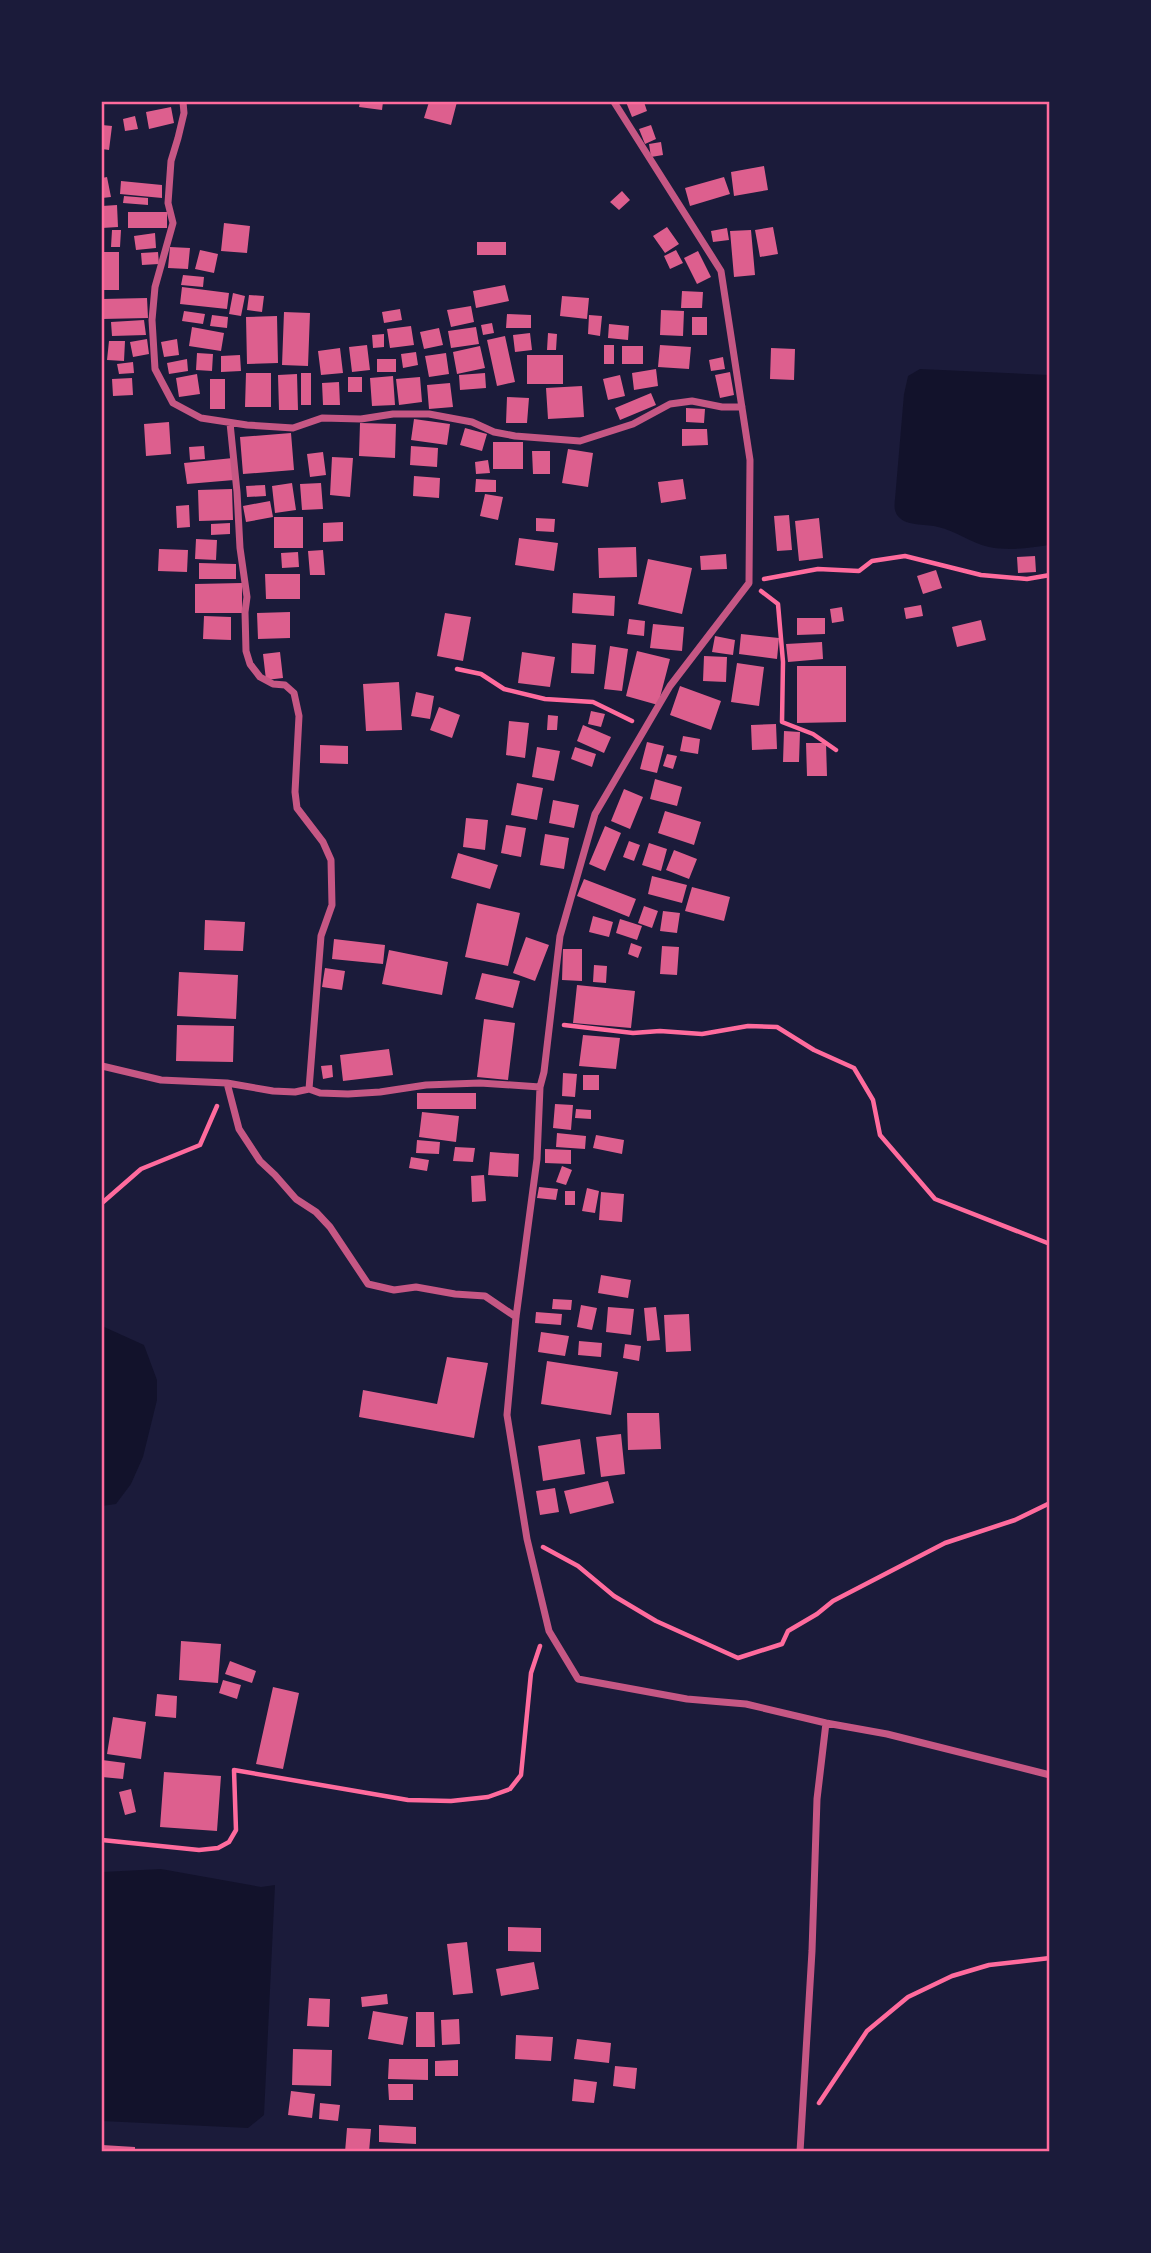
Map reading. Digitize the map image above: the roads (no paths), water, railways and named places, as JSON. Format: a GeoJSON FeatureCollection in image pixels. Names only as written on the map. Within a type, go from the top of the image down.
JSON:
{"type":"FeatureCollection","features":[{"type":"Feature","properties":{"kind":"street"},"geometry":{"type":"LineString","coordinates":[[183,102],[184,113],[171,161],[168,202],[173,223],[155,287],[152,320],[155,369],[173,403],[201,418],[293,428],[321,418],[361,419],[393,414],[429,414],[472,422],[494,432],[515,436],[580,441],[633,424],[670,404],[692,401],[722,407],[742,407]]}},
{"type":"Feature","properties":{"kind":"street"},"geometry":{"type":"LineString","coordinates":[[614,102],[721,271],[750,460],[749,583],[670,686],[595,814],[559,936],[540,1087],[537,1159],[516,1317],[507,1415],[527,1539],[549,1631],[578,1679],[687,1699],[746,1704],[825,1723],[887,1734],[1049,1775]]}},
{"type":"Feature","properties":{"kind":"street"},"geometry":{"type":"LineString","coordinates":[[230,422],[240,548],[247,597],[246,651],[250,664],[260,677],[273,684],[285,685],[294,693],[299,716],[295,792],[297,808],[323,842],[331,860],[332,905],[321,936],[309,1089]]}},
{"type":"Feature","properties":{"kind":"street"},"geometry":{"type":"LineString","coordinates":[[102,1066],[161,1080],[227,1083],[273,1091],[295,1092],[309,1089],[320,1093],[380,1093],[426,1085],[480,1083],[540,1087]]}},
{"type":"Feature","properties":{"kind":"street"},"geometry":{"type":"LineString","coordinates":[[227,1083],[239,1129],[260,1161],[296,1199],[316,1212],[330,1227],[368,1284],[394,1290],[415,1287],[485,1296],[516,1317]]}},
{"type":"Feature","properties":{"kind":"street"},"geometry":{"type":"LineString","coordinates":[[800,2151],[812,1951],[817,1799],[825,1723]]}}]}
